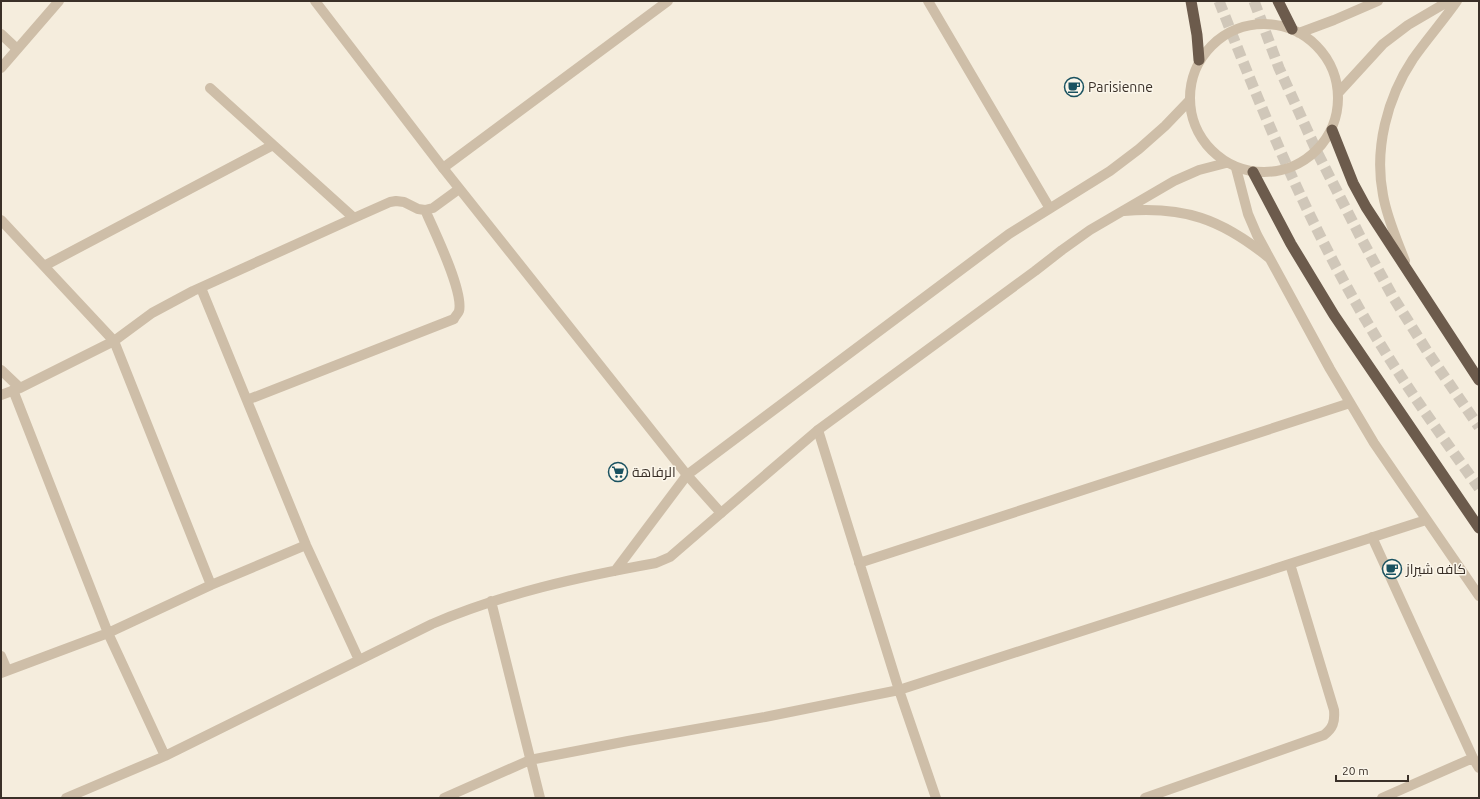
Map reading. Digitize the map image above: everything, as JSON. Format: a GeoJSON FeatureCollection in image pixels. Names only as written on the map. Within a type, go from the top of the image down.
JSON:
{"type":"FeatureCollection","features":[{"type":"Feature","properties":{"kind":"highway"},"geometry":{"type":"LineString","coordinates":[[1191,1],[1197,35],[1199,60]]}},
{"type":"Feature","properties":{"kind":"highway"},"geometry":{"type":"LineString","coordinates":[[1278,1],[1296,31]]}},
{"type":"Feature","properties":{"kind":"highway"},"geometry":{"type":"LineString","coordinates":[[1332,130],[1353,183],[1366,207],[1479,380]]}},
{"type":"Feature","properties":{"kind":"highway"},"geometry":{"type":"LineString","coordinates":[[1253,172],[1291,244],[1334,315],[1479,528]]}},
{"type":"Feature","properties":{"kind":"street"},"geometry":{"type":"LineString","coordinates":[[1,68],[58,1]]}},
{"type":"Feature","properties":{"kind":"street"},"geometry":{"type":"LineString","coordinates":[[315,1],[459,189],[687,475],[721,514]]}},
{"type":"Feature","properties":{"kind":"street"},"geometry":{"type":"LineString","coordinates":[[443,168],[668,1]]}},
{"type":"Feature","properties":{"kind":"street"},"geometry":{"type":"LineString","coordinates":[[928,1],[1049,208]]}},
{"type":"Feature","properties":{"kind":"street"},"geometry":{"type":"LineString","coordinates":[[1296,31],[1334,20],[1378,1]]}},
{"type":"Feature","properties":{"kind":"street"},"geometry":{"type":"LineString","coordinates":[[1339,92],[1384,44],[1408,25],[1449,1]]}},
{"type":"Feature","properties":{"kind":"street"},"geometry":{"type":"LineString","coordinates":[[1410,275],[1382,195],[1380,154],[1384,129],[1390,104],[1413,59],[1457,1]]}},
{"type":"Feature","properties":{"kind":"street"},"geometry":{"type":"LineString","coordinates":[[1271,24],[1296,31],[1314,43],[1326,57],[1335,74],[1339,92],[1338,112],[1332,130],[1322,146],[1308,159],[1291,168],[1272,172],[1253,172],[1236,168],[1226,163],[1212,152],[1200,137],[1192,120],[1189,101],[1191,80],[1199,60],[1212,44],[1230,32],[1250,25],[1271,24]]}},
{"type":"Feature","properties":{"kind":"street"},"geometry":{"type":"LineString","coordinates":[[1,34],[17,49]]}},
{"type":"Feature","properties":{"kind":"street"},"geometry":{"type":"LineString","coordinates":[[210,88],[354,218]]}},
{"type":"Feature","properties":{"kind":"street"},"geometry":{"type":"LineString","coordinates":[[615,570],[687,475],[977,257],[1049,208],[1127,158],[1165,126],[1189,101]]}},
{"type":"Feature","properties":{"kind":"street"},"geometry":{"type":"LineString","coordinates":[[44,266],[273,145]]}},
{"type":"Feature","properties":{"kind":"street"},"geometry":{"type":"LineString","coordinates":[[66,798],[165,756],[432,624],[491,601],[549,585],[615,570],[656,563],[670,557],[818,430],[1062,250],[1120,212],[1174,180],[1200,170],[1226,163]]}},
{"type":"Feature","properties":{"kind":"street"},"geometry":{"type":"LineString","coordinates":[[1236,168],[1248,214],[1257,236],[1330,369],[1374,443],[1479,596]]}},
{"type":"Feature","properties":{"kind":"street"},"geometry":{"type":"LineString","coordinates":[[1,395],[17,389],[114,341],[152,313],[201,288],[354,218],[390,202],[396,201],[404,202],[418,209],[425,210],[437,205],[459,189]]}},
{"type":"Feature","properties":{"kind":"street"},"geometry":{"type":"LineString","coordinates":[[247,400],[454,319],[459,312],[458,292],[425,210]]}},
{"type":"Feature","properties":{"kind":"street"},"geometry":{"type":"LineString","coordinates":[[1120,212],[1146,210],[1173,211],[1199,217],[1230,230],[1247,240],[1268,256]]}},
{"type":"Feature","properties":{"kind":"street"},"geometry":{"type":"LineString","coordinates":[[1,220],[114,341],[211,585]]}},
{"type":"Feature","properties":{"kind":"street"},"geometry":{"type":"LineString","coordinates":[[201,288],[306,545],[359,660]]}},
{"type":"Feature","properties":{"kind":"street"},"geometry":{"type":"LineString","coordinates":[[1,370],[17,389],[108,633],[165,756]]}},
{"type":"Feature","properties":{"kind":"street"},"geometry":{"type":"LineString","coordinates":[[859,563],[1350,403]]}},
{"type":"Feature","properties":{"kind":"street"},"geometry":{"type":"LineString","coordinates":[[818,430],[899,690],[936,798]]}},
{"type":"Feature","properties":{"kind":"street"},"geometry":{"type":"LineString","coordinates":[[444,798],[530,760],[772,716],[899,690],[1426,520]]}},
{"type":"Feature","properties":{"kind":"street"},"geometry":{"type":"LineString","coordinates":[[1372,537],[1473,758],[1479,768]]}},
{"type":"Feature","properties":{"kind":"street"},"geometry":{"type":"LineString","coordinates":[[1,656],[4,671],[108,633],[211,585],[306,545]]}},
{"type":"Feature","properties":{"kind":"street"},"geometry":{"type":"LineString","coordinates":[[1145,798],[1324,735],[1331,729],[1334,723],[1334,710],[1290,564]]}},
{"type":"Feature","properties":{"kind":"street"},"geometry":{"type":"LineString","coordinates":[[491,601],[540,798]]}},
{"type":"Feature","properties":{"kind":"street"},"geometry":{"type":"LineString","coordinates":[[1382,798],[1473,758]]}},
{"type":"Feature","properties":{"kind":"tunnel"},"geometry":{"type":"LineString","coordinates":[[1219,1],[1287,165],[1305,205],[1345,284],[1393,365],[1479,488]]}},
{"type":"Feature","properties":{"kind":"tunnel"},"geometry":{"type":"LineString","coordinates":[[1254,1],[1279,68],[1318,154],[1361,238],[1393,297],[1429,354],[1479,427]]}},
{"type":"Feature","properties":{"kind":"place","name":"Parisienne"},"geometry":{"type":"Point","coordinates":[1074,87]}},
{"type":"Feature","properties":{"kind":"place","name":"الرفاهة"},"geometry":{"type":"Point","coordinates":[618,472]}},
{"type":"Feature","properties":{"kind":"place","name":"کافه شيراز"},"geometry":{"type":"Point","coordinates":[1392,569]}}]}
